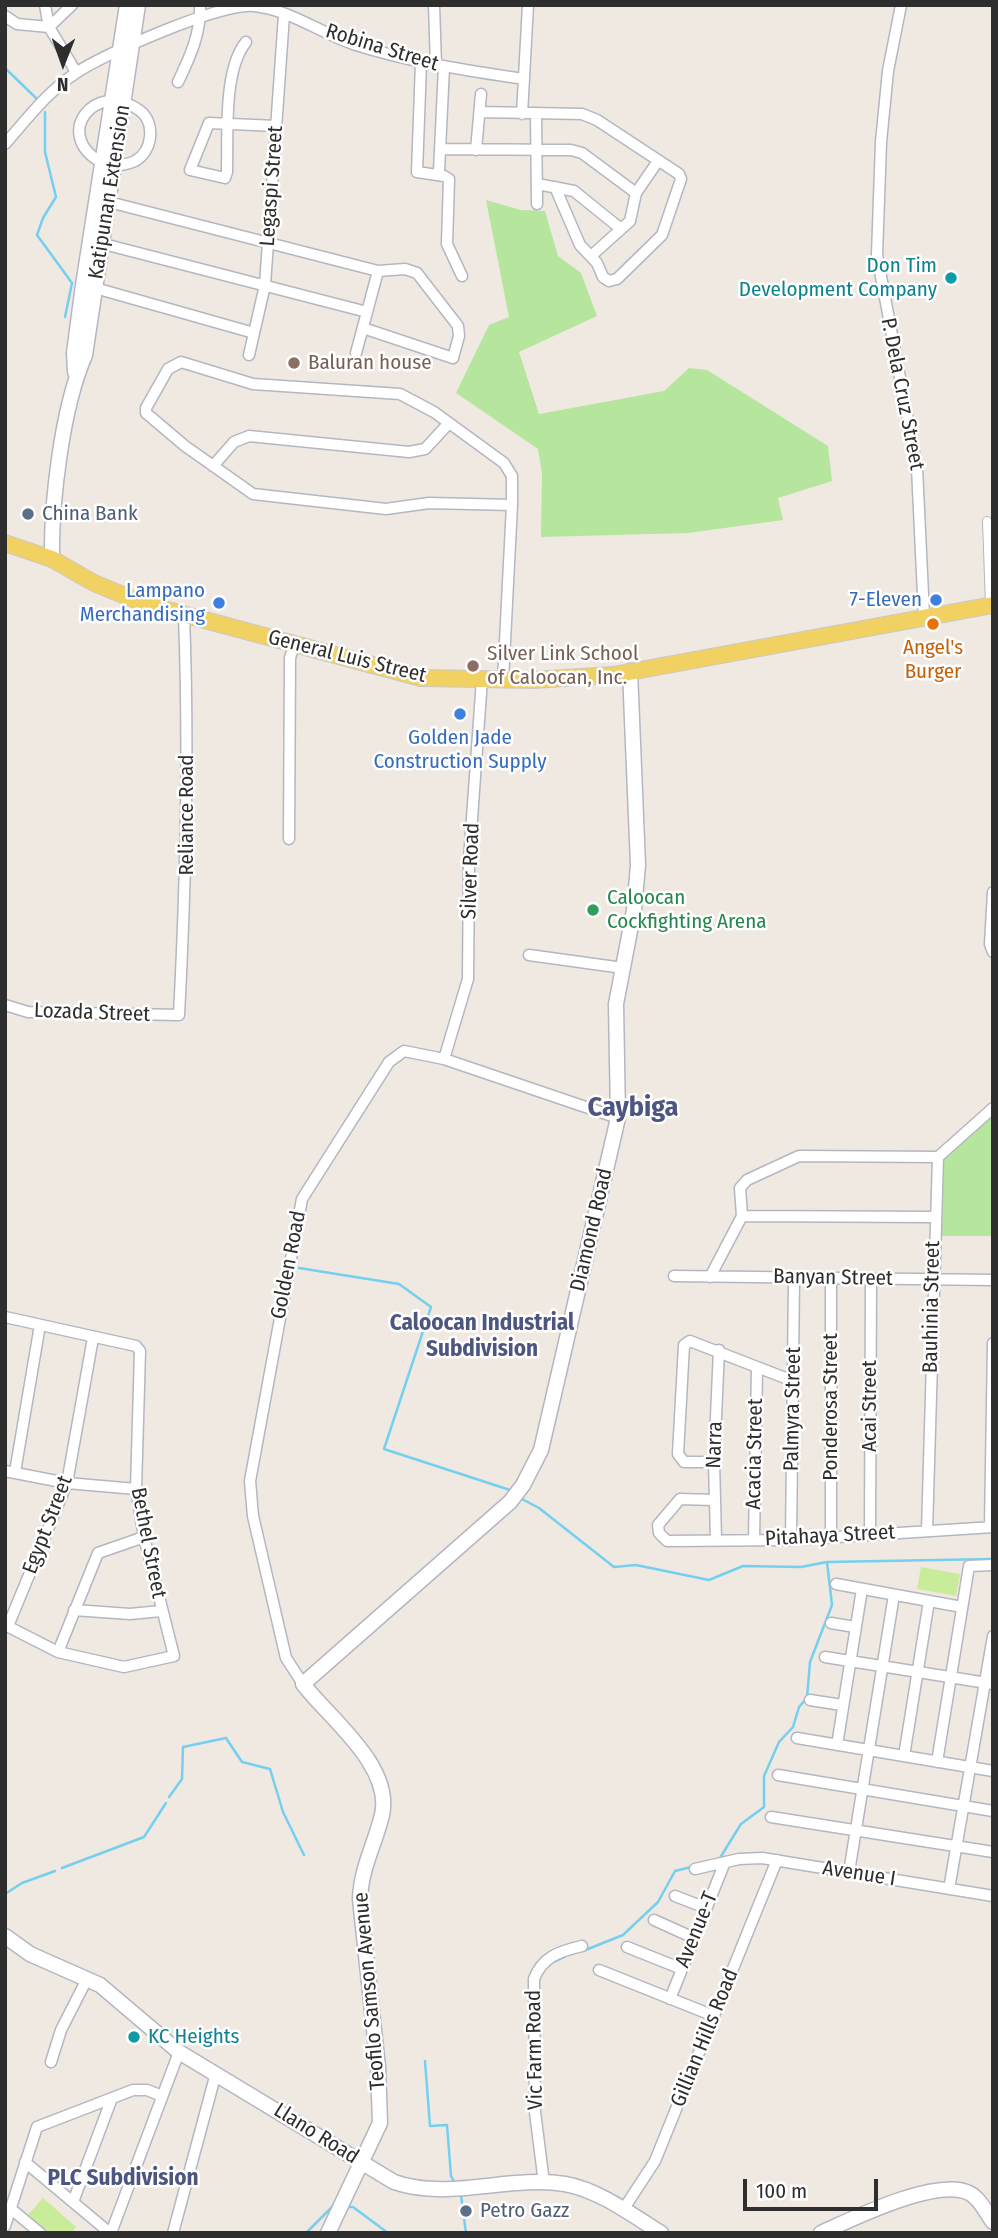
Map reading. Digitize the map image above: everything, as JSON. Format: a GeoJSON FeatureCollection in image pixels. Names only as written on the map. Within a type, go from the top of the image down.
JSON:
{"type":"FeatureCollection","features":[{"type":"Feature","properties":{"kind":"main road","name":"Katipunan Extension"},"geometry":{"type":"LineString","coordinates":[[52,559],[56,482],[75,377],[74,353],[89,286],[108,164],[125,48],[127,5]]}},
{"type":"Feature","properties":{"kind":"main road","name":"Katipunan Extension"},"geometry":{"type":"LineString","coordinates":[[125,48],[138,5]]}},
{"type":"Feature","properties":{"kind":"main road","name":"Katipunan Extension"},"geometry":{"type":"LineString","coordinates":[[96,242],[110,202],[108,164]]}},
{"type":"Feature","properties":{"kind":"main road","name":"General Luis Street"},"geometry":{"type":"LineString","coordinates":[[5,543],[52,559],[125,597],[421,678],[582,678],[991,605]]}},
{"type":"Feature","properties":{"kind":"main road","name":"Diamond Road"},"geometry":{"type":"LineString","coordinates":[[303,1684],[516,1495],[541,1450],[618,1118],[616,1004],[634,910],[638,864],[630,671]]}},
{"type":"Feature","properties":{"kind":"main road","name":"Teofilo Samson Avenue"},"geometry":{"type":"LineString","coordinates":[[303,1684],[370,1763],[383,1794],[382,1816],[360,1884],[380,2123],[363,2164],[328,2233]]}},
{"type":"Feature","properties":{"kind":"main road","name":"Llano Road"},"geometry":{"type":"LineString","coordinates":[[5,1936],[30,1954],[100,1985],[179,2052],[394,2182],[418,2188],[544,2183],[579,2188],[661,2233]]}},
{"type":"Feature","properties":{"kind":"main road"},"geometry":{"type":"LineString","coordinates":[[821,2233],[891,2203],[928,2193],[954,2190],[974,2196],[993,2222]]}},
{"type":"Feature","properties":{"kind":"street"},"geometry":{"type":"LineString","coordinates":[[45,5],[49,27],[76,72]]}},
{"type":"Feature","properties":{"kind":"street"},"geometry":{"type":"LineString","coordinates":[[5,16],[17,24],[49,27],[72,5]]}},
{"type":"Feature","properties":{"kind":"street"},"geometry":{"type":"LineString","coordinates":[[178,82],[194,48],[201,19],[201,5]]}},
{"type":"Feature","properties":{"kind":"street"},"geometry":{"type":"LineString","coordinates":[[433,5],[440,67],[439,171]]}},
{"type":"Feature","properties":{"kind":"street"},"geometry":{"type":"LineString","coordinates":[[522,114],[528,5]]}},
{"type":"Feature","properties":{"kind":"street","name":"P. Dela Cruz Street"},"geometry":{"type":"LineString","coordinates":[[901,5],[888,71],[881,142],[877,256],[917,468],[924,616]]}},
{"type":"Feature","properties":{"kind":"street","name":"Robina Street"},"geometry":{"type":"LineString","coordinates":[[5,144],[51,92],[76,72],[125,48],[201,19],[253,6],[284,15],[351,43],[421,63],[524,79]]}},
{"type":"Feature","properties":{"kind":"street","name":"Legaspi Street"},"geometry":{"type":"LineString","coordinates":[[249,355],[265,285],[284,15]]}},
{"type":"Feature","properties":{"kind":"street"},"geometry":{"type":"LineString","coordinates":[[246,42],[233,63],[229,123],[225,178],[193,173],[190,164],[209,123],[229,123],[276,126]]}},
{"type":"Feature","properties":{"kind":"street"},"geometry":{"type":"LineString","coordinates":[[421,63],[417,172],[449,179],[447,244],[462,276]]}},
{"type":"Feature","properties":{"kind":"street"},"geometry":{"type":"LineString","coordinates":[[476,150],[481,94]]}},
{"type":"Feature","properties":{"kind":"street"},"geometry":{"type":"LineString","coordinates":[[117,101],[141,111],[149,124],[151,139],[145,153],[134,162],[108,164],[89,156],[79,133],[81,121],[88,110],[98,103],[117,101]]}},
{"type":"Feature","properties":{"kind":"street"},"geometry":{"type":"LineString","coordinates":[[480,112],[582,114],[597,120],[679,174],[681,179],[662,235],[655,246],[617,279],[609,281],[603,277],[591,256],[580,245],[555,187]]}},
{"type":"Feature","properties":{"kind":"street"},"geometry":{"type":"LineString","coordinates":[[536,114],[537,204]]}},
{"type":"Feature","properties":{"kind":"street"},"geometry":{"type":"LineString","coordinates":[[441,149],[582,153],[636,193]]}},
{"type":"Feature","properties":{"kind":"street"},"geometry":{"type":"LineString","coordinates":[[591,256],[630,220],[636,193],[658,161]]}},
{"type":"Feature","properties":{"kind":"street"},"geometry":{"type":"LineString","coordinates":[[681,179],[694,178]]}},
{"type":"Feature","properties":{"kind":"street"},"geometry":{"type":"LineString","coordinates":[[537,184],[574,191],[621,229]]}},
{"type":"Feature","properties":{"kind":"street"},"geometry":{"type":"LineString","coordinates":[[110,202],[378,271],[405,269],[417,274],[427,285],[458,326],[459,336],[453,358],[363,328]]}},
{"type":"Feature","properties":{"kind":"street"},"geometry":{"type":"LineString","coordinates":[[96,242],[367,312]]}},
{"type":"Feature","properties":{"kind":"street"},"geometry":{"type":"LineString","coordinates":[[355,352],[378,271]]}},
{"type":"Feature","properties":{"kind":"street"},"geometry":{"type":"LineString","coordinates":[[89,286],[254,333]]}},
{"type":"Feature","properties":{"kind":"street"},"geometry":{"type":"LineString","coordinates":[[503,680],[512,505],[512,476],[504,463],[449,423],[400,394],[253,384],[190,363],[173,364],[168,369],[146,413],[253,494],[386,509],[429,503],[512,505]]}},
{"type":"Feature","properties":{"kind":"street"},"geometry":{"type":"LineString","coordinates":[[213,466],[234,442],[249,436],[409,452],[425,449],[449,423]]}},
{"type":"Feature","properties":{"kind":"street"},"geometry":{"type":"LineString","coordinates":[[987,520],[991,605]]}},
{"type":"Feature","properties":{"kind":"street","name":"Reliance Road"},"geometry":{"type":"LineString","coordinates":[[179,1015],[187,846],[184,615]]}},
{"type":"Feature","properties":{"kind":"street"},"geometry":{"type":"LineString","coordinates":[[289,839],[290,658],[294,645]]}},
{"type":"Feature","properties":{"kind":"street","name":"Silver Road"},"geometry":{"type":"LineString","coordinates":[[444,1059],[468,979],[469,860],[482,679]]}},
{"type":"Feature","properties":{"kind":"street"},"geometry":{"type":"LineString","coordinates":[[993,892],[990,944],[993,952]]}},
{"type":"Feature","properties":{"kind":"street"},"geometry":{"type":"LineString","coordinates":[[529,955],[623,968]]}},
{"type":"Feature","properties":{"kind":"street","name":"Lozada Street"},"geometry":{"type":"LineString","coordinates":[[5,1005],[27,1012],[179,1015]]}},
{"type":"Feature","properties":{"kind":"street","name":"Golden Road"},"geometry":{"type":"LineString","coordinates":[[303,1684],[286,1658],[253,1516],[250,1481],[302,1199],[395,1056],[413,1050],[618,1118]]}},
{"type":"Feature","properties":{"kind":"street"},"geometry":{"type":"LineString","coordinates":[[710,1277],[742,1216],[740,1188],[747,1180],[799,1156],[938,1157],[993,1108]]}},
{"type":"Feature","properties":{"kind":"street","name":"Bauhinia Street"},"geometry":{"type":"LineString","coordinates":[[927,1531],[934,1217],[938,1157]]}},
{"type":"Feature","properties":{"kind":"street"},"geometry":{"type":"LineString","coordinates":[[742,1216],[934,1217]]}},
{"type":"Feature","properties":{"kind":"street","name":"Banyan Street"},"geometry":{"type":"LineString","coordinates":[[674,1276],[993,1280]]}},
{"type":"Feature","properties":{"kind":"street","name":"Palmyra Street"},"geometry":{"type":"LineString","coordinates":[[791,1540],[794,1278]]}},
{"type":"Feature","properties":{"kind":"street","name":"Ponderosa Street"},"geometry":{"type":"LineString","coordinates":[[831,1278],[831,1535]]}},
{"type":"Feature","properties":{"kind":"street","name":"Acai Street"},"geometry":{"type":"LineString","coordinates":[[870,1534],[871,1279]]}},
{"type":"Feature","properties":{"kind":"street"},"geometry":{"type":"LineString","coordinates":[[5,1317],[93,1338]]}},
{"type":"Feature","properties":{"kind":"street"},"geometry":{"type":"LineString","coordinates":[[40,1325],[10,1472],[67,1483],[136,1489]]}},
{"type":"Feature","properties":{"kind":"street","name":"Bethel Street"},"geometry":{"type":"LineString","coordinates":[[58,1652],[124,1667],[174,1656],[144,1537],[136,1489],[141,1351],[136,1346],[93,1338]]}},
{"type":"Feature","properties":{"kind":"street","name":"Egypt Street"},"geometry":{"type":"LineString","coordinates":[[7,1626],[67,1483],[93,1338]]}},
{"type":"Feature","properties":{"kind":"street"},"geometry":{"type":"LineString","coordinates":[[714,1462],[684,1461],[678,1454],[684,1345],[690,1341],[719,1350],[793,1381]]}},
{"type":"Feature","properties":{"kind":"street"},"geometry":{"type":"LineString","coordinates":[[991,1527],[993,1343]]}},
{"type":"Feature","properties":{"kind":"street","name":"Narra"},"geometry":{"type":"LineString","coordinates":[[716,1540],[714,1462],[719,1350]]}},
{"type":"Feature","properties":{"kind":"street","name":"Acacia Street"},"geometry":{"type":"LineString","coordinates":[[754,1541],[757,1368]]}},
{"type":"Feature","properties":{"kind":"street","name":"Pitahaya Street"},"geometry":{"type":"LineString","coordinates":[[714,1500],[680,1499],[671,1505],[658,1525],[659,1533],[667,1541],[754,1541],[991,1527]]}},
{"type":"Feature","properties":{"kind":"street"},"geometry":{"type":"LineString","coordinates":[[7,1626],[58,1652],[98,1553],[144,1537]]}},
{"type":"Feature","properties":{"kind":"street"},"geometry":{"type":"LineString","coordinates":[[937,1762],[969,1566],[993,1565]]}},
{"type":"Feature","properties":{"kind":"street"},"geometry":{"type":"LineString","coordinates":[[836,1584],[962,1607]]}},
{"type":"Feature","properties":{"kind":"street"},"geometry":{"type":"LineString","coordinates":[[836,1745],[862,1589]]}},
{"type":"Feature","properties":{"kind":"street"},"geometry":{"type":"LineString","coordinates":[[849,1872],[894,1595]]}},
{"type":"Feature","properties":{"kind":"street"},"geometry":{"type":"LineString","coordinates":[[904,1756],[929,1601]]}},
{"type":"Feature","properties":{"kind":"street"},"geometry":{"type":"LineString","coordinates":[[74,1610],[130,1614],[161,1611]]}},
{"type":"Feature","properties":{"kind":"street"},"geometry":{"type":"LineString","coordinates":[[831,1623],[855,1627]]}},
{"type":"Feature","properties":{"kind":"street"},"geometry":{"type":"LineString","coordinates":[[949,1889],[970,1768],[989,1683],[993,1636]]}},
{"type":"Feature","properties":{"kind":"street"},"geometry":{"type":"LineString","coordinates":[[825,1657],[989,1683]]}},
{"type":"Feature","properties":{"kind":"street"},"geometry":{"type":"LineString","coordinates":[[810,1700],[842,1705]]}},
{"type":"Feature","properties":{"kind":"street"},"geometry":{"type":"LineString","coordinates":[[797,1738],[993,1771]]}},
{"type":"Feature","properties":{"kind":"street"},"geometry":{"type":"LineString","coordinates":[[778,1775],[993,1811]]}},
{"type":"Feature","properties":{"kind":"street"},"geometry":{"type":"LineString","coordinates":[[771,1817],[993,1852]]}},
{"type":"Feature","properties":{"kind":"street","name":"Avenue I"},"geometry":{"type":"LineString","coordinates":[[695,1869],[751,1858],[777,1860],[993,1896]]}},
{"type":"Feature","properties":{"kind":"street","name":"Gillian Hills Road"},"geometry":{"type":"LineString","coordinates":[[623,2210],[655,2161],[777,1860]]}},
{"type":"Feature","properties":{"kind":"street","name":"Avenue-T"},"geometry":{"type":"LineString","coordinates":[[670,1999],[724,1862]]}},
{"type":"Feature","properties":{"kind":"street"},"geometry":{"type":"LineString","coordinates":[[675,1896],[706,1908]]}},
{"type":"Feature","properties":{"kind":"street"},"geometry":{"type":"LineString","coordinates":[[654,1920],[694,1938]]}},
{"type":"Feature","properties":{"kind":"street","name":"Vic Farm Road"},"geometry":{"type":"LineString","coordinates":[[544,2183],[535,2112],[534,1979],[544,1962],[555,1954],[582,1946]]}},
{"type":"Feature","properties":{"kind":"street"},"geometry":{"type":"LineString","coordinates":[[626,1947],[682,1969]]}},
{"type":"Feature","properties":{"kind":"street"},"geometry":{"type":"LineString","coordinates":[[599,1970],[713,2016]]}},
{"type":"Feature","properties":{"kind":"street"},"geometry":{"type":"LineString","coordinates":[[51,2062],[61,2029],[87,1979]]}},
{"type":"Feature","properties":{"kind":"street"},"geometry":{"type":"LineString","coordinates":[[25,2162],[110,2233],[179,2052]]}},
{"type":"Feature","properties":{"kind":"street"},"geometry":{"type":"LineString","coordinates":[[173,2233],[216,2073]]}},
{"type":"Feature","properties":{"kind":"street"},"geometry":{"type":"LineString","coordinates":[[5,2227],[35,2130],[40,2125],[140,2090],[162,2096]]}},
{"type":"Feature","properties":{"kind":"street"},"geometry":{"type":"LineString","coordinates":[[73,2202],[113,2098]]}},
{"type":"Feature","properties":{"kind":"street"},"geometry":{"type":"LineString","coordinates":[[10,2208],[40,2233]]}},
{"type":"Feature","properties":{"kind":"green space"},"geometry":{"type":"Polygon","coordinates":[[[486,200],[521,210],[545,211],[558,256],[581,273],[597,316],[519,352],[539,414],[664,391],[689,368],[707,370],[828,446],[832,481],[778,498],[783,520],[688,533],[541,537],[542,473],[538,449],[456,393],[489,325],[509,317],[486,200]]]}},
{"type":"Feature","properties":{"kind":"green space"},"geometry":{"type":"Polygon","coordinates":[[[993,1115],[993,1236],[938,1236],[939,1163],[993,1115]]]}},
{"type":"Feature","properties":{"kind":"green space"},"geometry":{"type":"Polygon","coordinates":[[[921,1567],[960,1574],[956,1596],[917,1589],[921,1567]]]}},
{"type":"Feature","properties":{"kind":"green space"},"geometry":{"type":"Polygon","coordinates":[[[43,2198],[76,2227],[71,2233],[49,2233],[28,2215],[43,2198]]]}},
{"type":"Feature","properties":{"kind":"waterway"},"geometry":{"type":"LineString","coordinates":[[5,68],[37,99]]}},
{"type":"Feature","properties":{"kind":"waterway"},"geometry":{"type":"LineString","coordinates":[[45,112],[45,152],[56,197],[43,218],[37,235],[72,283],[65,317]]}},
{"type":"Feature","properties":{"kind":"waterway"},"geometry":{"type":"LineString","coordinates":[[299,1268],[399,1284],[431,1307],[384,1449],[513,1491]]}},
{"type":"Feature","properties":{"kind":"waterway"},"geometry":{"type":"LineString","coordinates":[[520,1498],[539,1508],[614,1567],[636,1565],[709,1580],[743,1566],[801,1567],[827,1562],[993,1559]]}},
{"type":"Feature","properties":{"kind":"waterway"},"geometry":{"type":"LineString","coordinates":[[720,1858],[741,1824],[764,1807],[764,1776],[779,1742],[793,1727],[799,1707],[807,1698],[810,1662],[832,1605],[827,1562]]}},
{"type":"Feature","properties":{"kind":"waterway"},"geometry":{"type":"LineString","coordinates":[[169,1797],[182,1779],[183,1747],[226,1738],[242,1762],[270,1769],[283,1812],[304,1855]]}},
{"type":"Feature","properties":{"kind":"waterway"},"geometry":{"type":"LineString","coordinates":[[62,1868],[144,1837],[166,1803]]}},
{"type":"Feature","properties":{"kind":"waterway"},"geometry":{"type":"LineString","coordinates":[[583,1951],[623,1935],[658,1902],[675,1871],[691,1867]]}},
{"type":"Feature","properties":{"kind":"waterway"},"geometry":{"type":"LineString","coordinates":[[5,1894],[22,1883],[55,1871]]}},
{"type":"Feature","properties":{"kind":"waterway"},"geometry":{"type":"LineString","coordinates":[[551,1963],[564,1957]]}},
{"type":"Feature","properties":{"kind":"waterway"},"geometry":{"type":"LineString","coordinates":[[425,2061],[430,2126],[447,2125],[451,2176],[455,2183]]}},
{"type":"Feature","properties":{"kind":"waterway"},"geometry":{"type":"LineString","coordinates":[[461,2195],[466,2233]]}},
{"type":"Feature","properties":{"kind":"waterway"},"geometry":{"type":"LineString","coordinates":[[306,2233],[333,2206]]}},
{"type":"Feature","properties":{"kind":"waterway"},"geometry":{"type":"LineString","coordinates":[[347,2207],[353,2207],[388,2233]]}},
{"type":"Feature","properties":{"kind":"place","name":"Don Tim Development Company"},"geometry":{"type":"Point","coordinates":[951,278]}},
{"type":"Feature","properties":{"kind":"place","name":"Baluran house"},"geometry":{"type":"Point","coordinates":[294,363]}},
{"type":"Feature","properties":{"kind":"place","name":"China Bank"},"geometry":{"type":"Point","coordinates":[28,514]}},
{"type":"Feature","properties":{"kind":"place","name":"7-Eleven"},"geometry":{"type":"Point","coordinates":[936,600]}},
{"type":"Feature","properties":{"kind":"place","name":"Lampano Merchandising"},"geometry":{"type":"Point","coordinates":[219,603]}},
{"type":"Feature","properties":{"kind":"place","name":"Angel's Burger"},"geometry":{"type":"Point","coordinates":[933,624]}},
{"type":"Feature","properties":{"kind":"place","name":"Silver Link School of Caloocan, Inc."},"geometry":{"type":"Point","coordinates":[473,666]}},
{"type":"Feature","properties":{"kind":"place","name":"Golden Jade Construction Supply"},"geometry":{"type":"Point","coordinates":[460,714]}},
{"type":"Feature","properties":{"kind":"place","name":"Caloocan Cockfighting Arena"},"geometry":{"type":"Point","coordinates":[593,910]}},
{"type":"Feature","properties":{"kind":"place","name":"KC Heights"},"geometry":{"type":"Point","coordinates":[134,2037]}},
{"type":"Feature","properties":{"kind":"place","name":"Petro Gazz"},"geometry":{"type":"Point","coordinates":[466,2211]}},
{"type":"Feature","properties":{"kind":"district","name":"Caybiga"},"geometry":{"type":"Point","coordinates":[633,1108]}},
{"type":"Feature","properties":{"kind":"district","name":"Caloocan Industrial Subdivision"},"geometry":{"type":"Point","coordinates":[482,1337]}},
{"type":"Feature","properties":{"kind":"district","name":"PLC Subdivision"},"geometry":{"type":"Point","coordinates":[123,2179]}}]}
